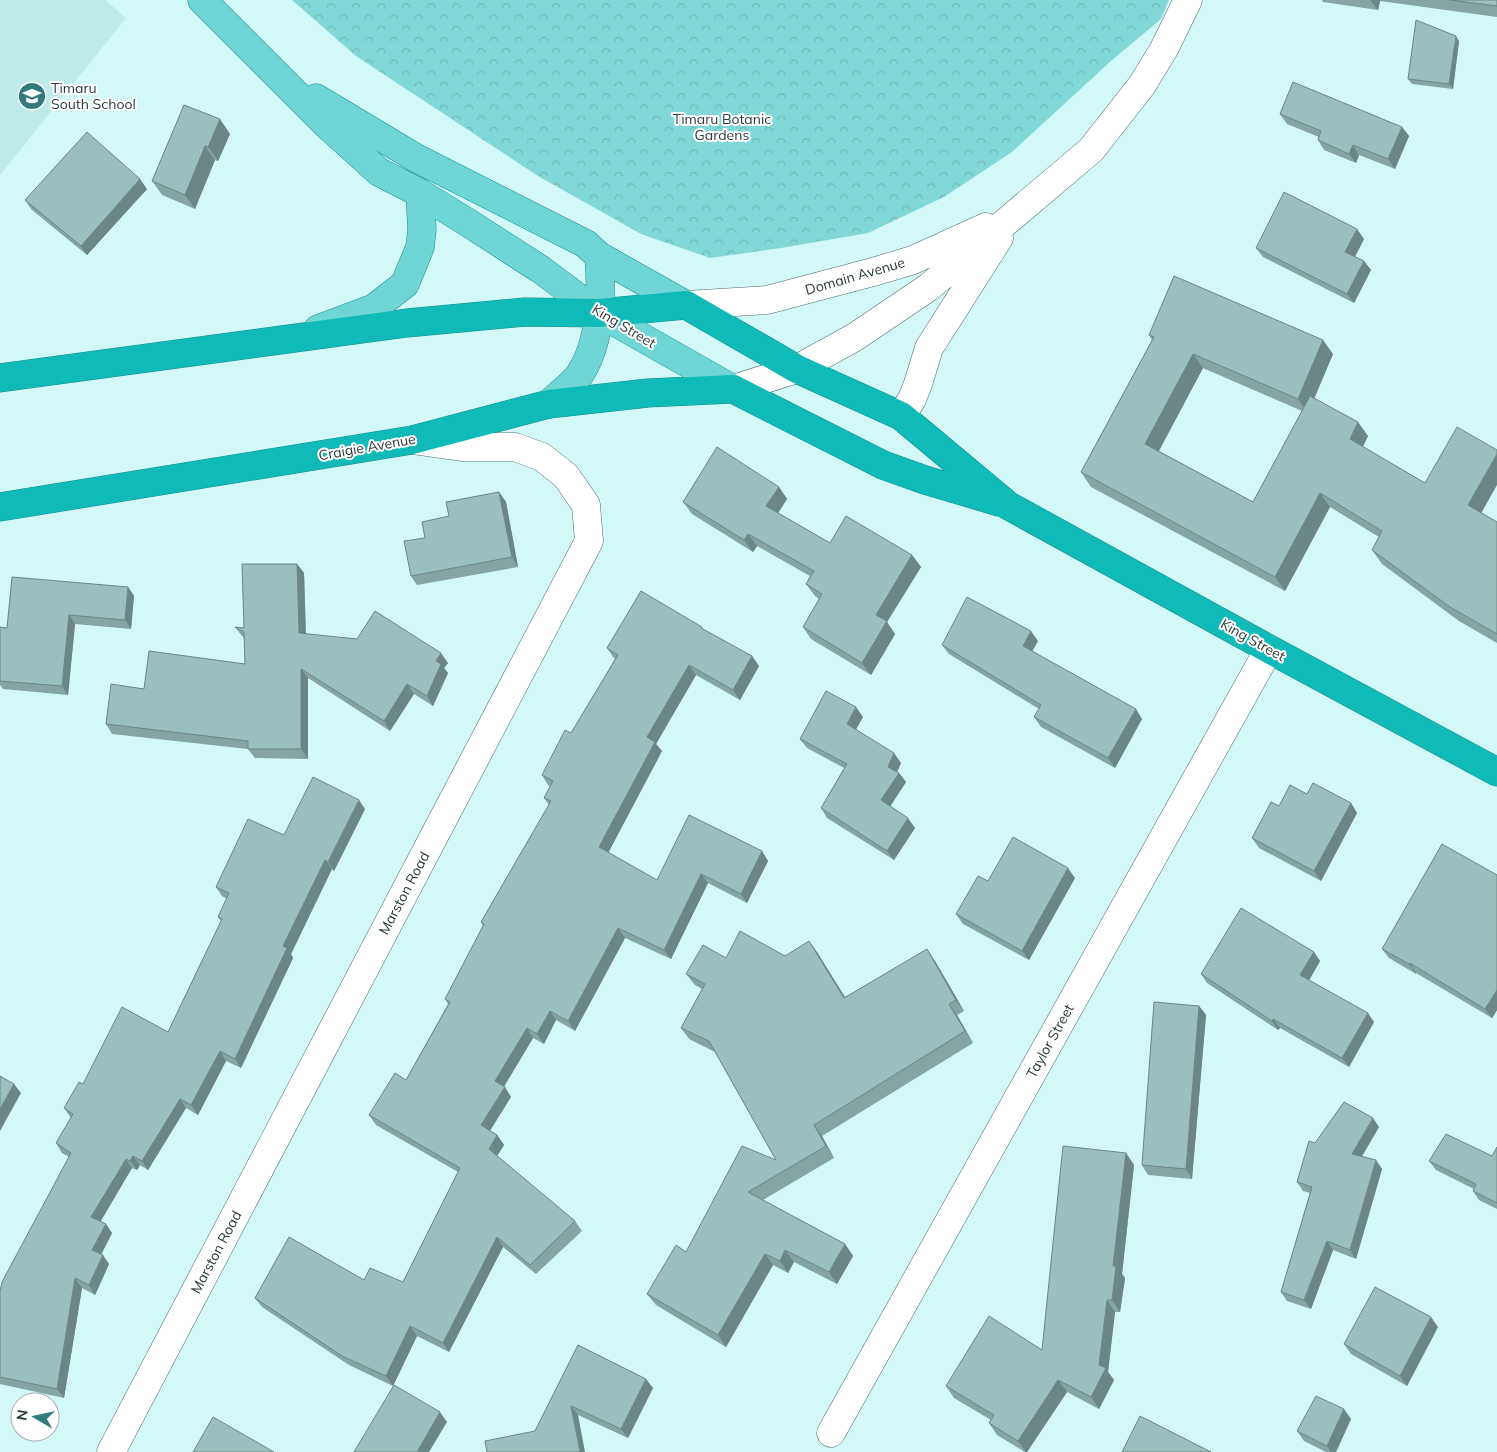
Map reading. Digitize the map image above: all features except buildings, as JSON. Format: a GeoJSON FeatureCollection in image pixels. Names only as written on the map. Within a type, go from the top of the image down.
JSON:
{"type":"FeatureCollection","features":[{"type":"Feature","properties":{"kind":"highway"},"geometry":{"type":"LineString","coordinates":[[0,378],[408,323],[525,312],[599,312],[686,305]]}},
{"type":"Feature","properties":{"kind":"highway","name":"King Street"},"geometry":{"type":"LineString","coordinates":[[686,305],[797,369],[901,416],[1009,506],[1269,649],[1496,769]]}},
{"type":"Feature","properties":{"kind":"highway","name":"King Street"},"geometry":{"type":"LineString","coordinates":[[733,389],[883,465],[1009,506]]}},
{"type":"Feature","properties":{"kind":"highway","name":"Craigie Avenue"},"geometry":{"type":"LineString","coordinates":[[0,507],[412,440],[549,404],[648,393],[733,389]]}},
{"type":"Feature","properties":{"kind":"main road","name":"King Street"},"geometry":{"type":"LineString","coordinates":[[202,0],[326,124],[378,172],[420,193],[540,269],[599,312],[733,389]]}},
{"type":"Feature","properties":{"kind":"main road","name":"King Street"},"geometry":{"type":"LineString","coordinates":[[280,77],[416,158],[586,244],[599,256],[686,305]]}},
{"type":"Feature","properties":{"kind":"main road"},"geometry":{"type":"LineString","coordinates":[[292,339],[374,308],[405,284],[420,247],[422,230],[420,193]]}},
{"type":"Feature","properties":{"kind":"main road"},"geometry":{"type":"LineString","coordinates":[[549,404],[580,374],[589,357],[599,312],[601,284],[599,256]]}},
{"type":"Feature","properties":{"kind":"street","name":"Domain Avenue"},"geometry":{"type":"LineString","coordinates":[[733,389],[797,369],[855,337],[929,287],[1091,150],[1122,113],[1142,85],[1164,49],[1188,0]]}},
{"type":"Feature","properties":{"kind":"street","name":"Domain Avenue"},"geometry":{"type":"LineString","coordinates":[[686,305],[767,300],[873,272],[913,260],[1015,214]]}},
{"type":"Feature","properties":{"kind":"street","name":"Domain Avenue"},"geometry":{"type":"LineString","coordinates":[[901,416],[912,399],[929,348],[1015,214]]}},
{"type":"Feature","properties":{"kind":"street","name":"Marston Road"},"geometry":{"type":"LineString","coordinates":[[111,1452],[589,541],[586,505],[566,476],[542,457],[515,447],[462,447],[412,440]]}},
{"type":"Feature","properties":{"kind":"street","name":"Taylor Street"},"geometry":{"type":"LineString","coordinates":[[831,1433],[1269,649]]}},
{"type":"Feature","properties":{"kind":"shaded area","name":"Timaru South School"},"geometry":{"type":"Polygon","coordinates":[[[0,0],[105,0],[126,18],[0,175],[0,0]]]}},
{"type":"Feature","properties":{"kind":"green space","name":"Timaru Botanic Gardens"},"geometry":{"type":"Polygon","coordinates":[[[292,0],[1169,0],[1161,19],[1111,61],[1012,152],[944,197],[868,233],[710,258],[641,234],[538,176],[356,56],[292,0]]]}},
{"type":"Feature","properties":{"kind":"place","name":"Timaru South School"},"geometry":{"type":"Point","coordinates":[32,96]}}]}
